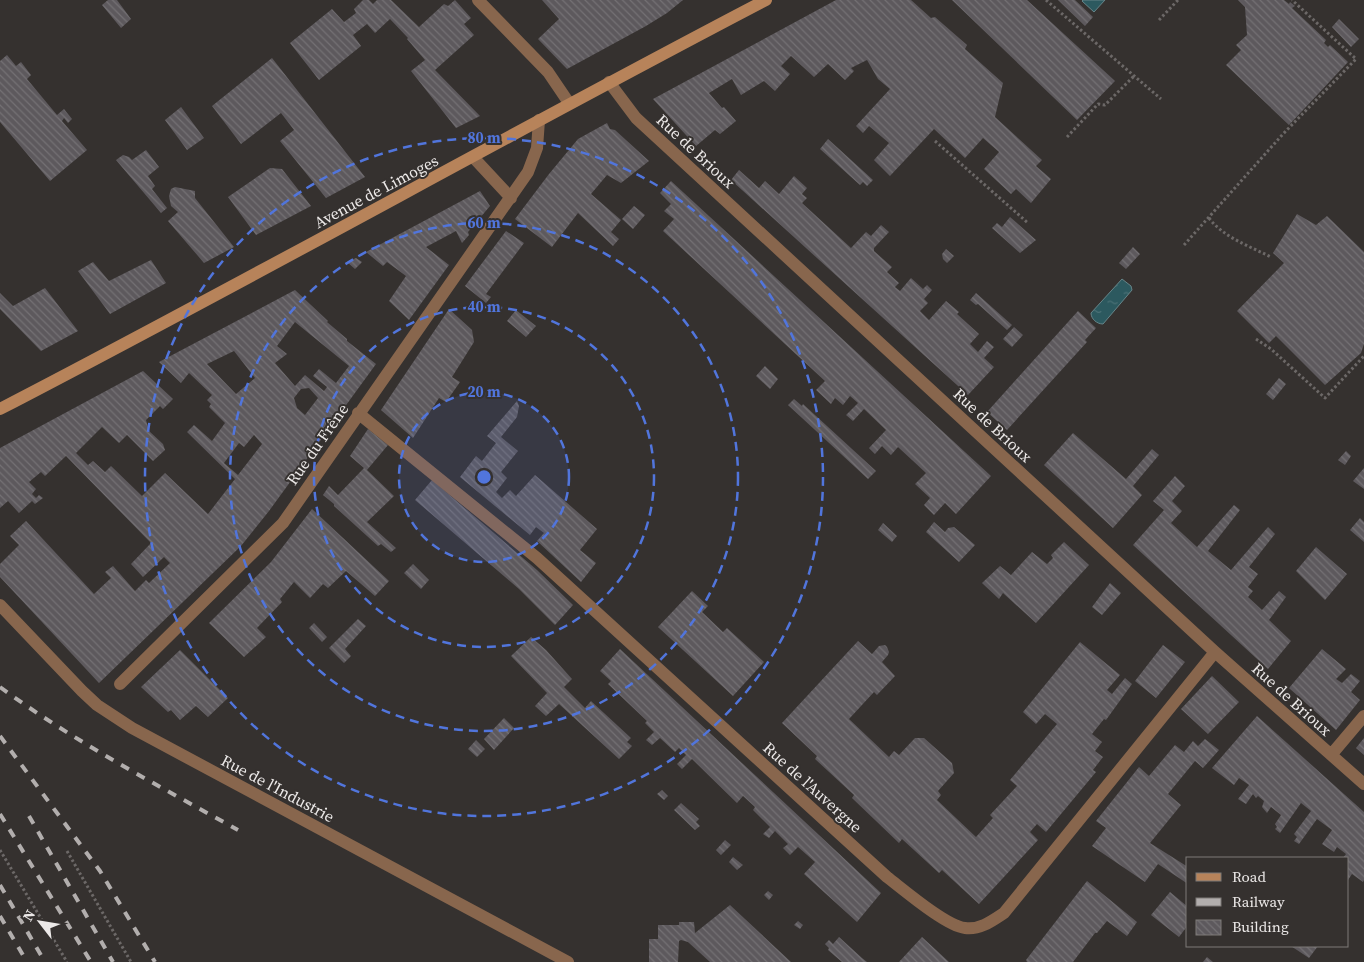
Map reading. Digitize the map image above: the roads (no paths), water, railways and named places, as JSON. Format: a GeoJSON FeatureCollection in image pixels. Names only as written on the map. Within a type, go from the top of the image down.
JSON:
{"type":"FeatureCollection","features":[{"type":"Feature","properties":{"kind":"main road","name":"Avenue de Limoges"},"geometry":{"type":"LineString","coordinates":[[0,409],[474,157],[609,82],[766,0]]}},
{"type":"Feature","properties":{"kind":"street"},"geometry":{"type":"LineString","coordinates":[[478,0],[548,72],[570,103]]}},
{"type":"Feature","properties":{"kind":"street","name":"Rue de Brioux"},"geometry":{"type":"LineString","coordinates":[[609,82],[636,118],[1215,652],[1364,784]]}},
{"type":"Feature","properties":{"kind":"street","name":"Rue du Frêne"},"geometry":{"type":"LineString","coordinates":[[120,684],[283,522],[528,172],[537,148],[540,120]]}},
{"type":"Feature","properties":{"kind":"street"},"geometry":{"type":"LineString","coordinates":[[474,157],[511,198]]}},
{"type":"Feature","properties":{"kind":"street","name":"Rue de l'Auvergne"},"geometry":{"type":"LineString","coordinates":[[358,413],[537,558],[887,877],[940,917],[964,928],[982,926],[1004,914],[1215,652]]}},
{"type":"Feature","properties":{"kind":"street","name":"Rue de l'Industrie"},"geometry":{"type":"LineString","coordinates":[[0,605],[97,705],[132,728],[568,962]]}},
{"type":"Feature","properties":{"kind":"street"},"geometry":{"type":"LineString","coordinates":[[1330,755],[1364,716]]}},
{"type":"Feature","properties":{"kind":"water"},"geometry":{"type":"Polygon","coordinates":[[[1083,0],[1105,0],[1094,12],[1083,0]]]}},
{"type":"Feature","properties":{"kind":"water"},"geometry":{"type":"Polygon","coordinates":[[[1122,279],[1131,286],[1132,290],[1103,324],[1097,322],[1093,319],[1091,313],[1122,279]]]}},
{"type":"Feature","properties":{"kind":"railway"},"geometry":{"type":"LineString","coordinates":[[0,687],[87,745],[238,830]]}},
{"type":"Feature","properties":{"kind":"railway"},"geometry":{"type":"LineString","coordinates":[[0,736],[100,871],[155,962]]}},
{"type":"Feature","properties":{"kind":"railway"},"geometry":{"type":"LineString","coordinates":[[0,814],[91,962]]}},
{"type":"Feature","properties":{"kind":"railway"},"geometry":{"type":"LineString","coordinates":[[29,816],[113,962]]}},
{"type":"Feature","properties":{"kind":"railway"},"geometry":{"type":"LineString","coordinates":[[0,885],[45,962]]}},
{"type":"Feature","properties":{"kind":"railway"},"geometry":{"type":"LineString","coordinates":[[0,916],[27,962]]}}]}
